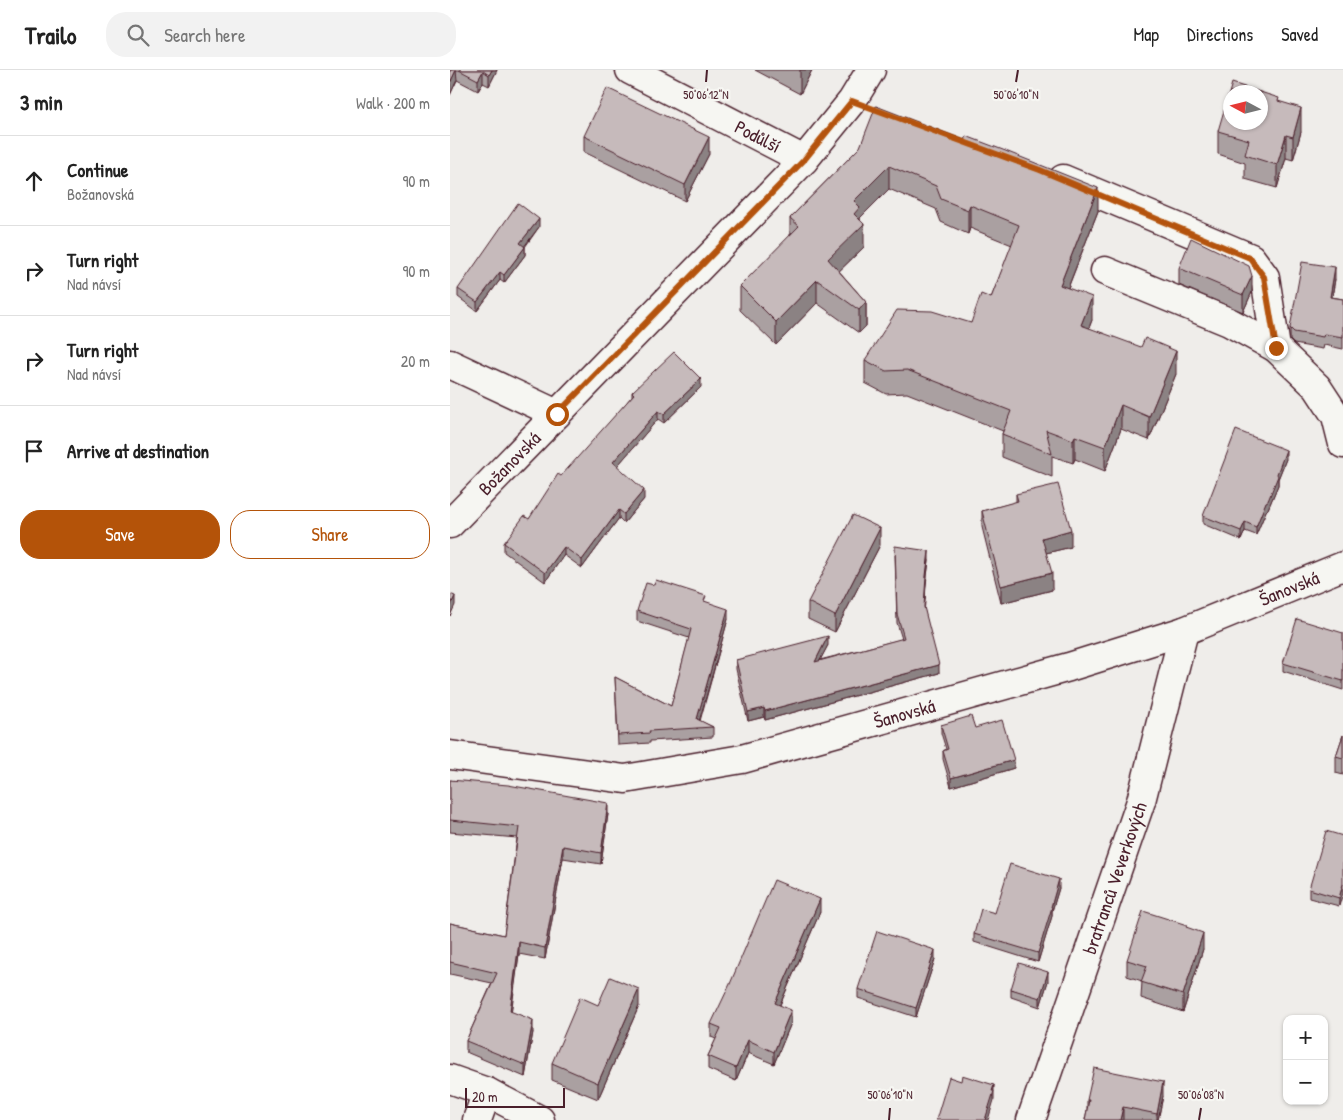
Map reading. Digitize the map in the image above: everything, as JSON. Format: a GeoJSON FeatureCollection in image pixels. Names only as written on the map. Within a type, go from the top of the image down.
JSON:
{"type":"FeatureCollection","features":[{"type":"Feature","properties":{"kind":"street","name":"Podůlší"},"geometry":{"type":"LineString","coordinates":[[630,70],[804,160]]}},
{"type":"Feature","properties":{"kind":"street","name":"Božanovská"},"geometry":{"type":"LineString","coordinates":[[450,524],[804,160],[864,106],[871,70]]}},
{"type":"Feature","properties":{"kind":"street"},"geometry":{"type":"LineString","coordinates":[[1040,170],[1250,258],[1264,277],[1276,348]]}},
{"type":"Feature","properties":{"kind":"street"},"geometry":{"type":"LineString","coordinates":[[1105,271],[1229,322],[1276,348],[1318,387],[1336,416],[1343,444]]}},
{"type":"Feature","properties":{"kind":"street"},"geometry":{"type":"LineString","coordinates":[[450,364],[557,414]]}},
{"type":"Feature","properties":{"kind":"street","name":"Šanovská"},"geometry":{"type":"LineString","coordinates":[[450,755],[624,779],[742,759],[1068,667],[1184,631],[1343,566]]}},
{"type":"Feature","properties":{"kind":"street","name":"bratranců Veverkových"},"geometry":{"type":"LineString","coordinates":[[1031,1120],[1141,801],[1184,631]]}},
{"type":"Feature","properties":{"kind":"street"},"geometry":{"type":"LineString","coordinates":[[450,1079],[487,1092],[540,1120]]}},
{"type":"Feature","properties":{"kind":"street"},"geometry":{"type":"LineString","coordinates":[[477,1120],[487,1092]]}},
{"type":"Feature","properties":{"kind":"building"},"geometry":{"type":"Polygon","coordinates":[[[450,70],[456,70],[450,83],[450,70]]]}},
{"type":"Feature","properties":{"kind":"building"},"geometry":{"type":"Polygon","coordinates":[[[459,70],[492,70],[489,75],[483,71],[478,80],[459,70]]]}},
{"type":"Feature","properties":{"kind":"building"},"geometry":{"type":"Polygon","coordinates":[[[607,88],[709,137],[685,185],[584,136],[607,88]]]}},
{"type":"Feature","properties":{"kind":"building"},"geometry":{"type":"Polygon","coordinates":[[[1268,94],[1279,98],[1278,101],[1301,108],[1293,137],[1286,135],[1277,165],[1245,155],[1249,140],[1218,131],[1223,114],[1223,130],[1268,130],[1268,94]]]}},
{"type":"Feature","properties":{"kind":"building"},"geometry":{"type":"Polygon","coordinates":[[[876,106],[964,140],[966,136],[1098,188],[1060,285],[1092,297],[1081,325],[1141,347],[1145,338],[1176,351],[1149,417],[1121,405],[1105,447],[1075,436],[1073,440],[1046,430],[1052,454],[1002,434],[1011,411],[907,370],[886,371],[865,360],[897,310],[932,311],[971,323],[981,294],[991,298],[1019,225],[970,205],[968,210],[941,199],[936,186],[889,166],[854,201],[860,207],[854,214],[864,224],[828,259],[866,302],[859,310],[817,280],[776,322],[740,286],[799,226],[790,218],[860,147],[876,106]]]}},
{"type":"Feature","properties":{"kind":"building"},"geometry":{"type":"Polygon","coordinates":[[[518,203],[539,219],[520,243],[525,247],[504,275],[500,272],[477,302],[458,289],[518,203]]]}},
{"type":"Feature","properties":{"kind":"building"},"geometry":{"type":"Polygon","coordinates":[[[1191,238],[1249,266],[1252,276],[1243,295],[1179,268],[1191,238]]]}},
{"type":"Feature","properties":{"kind":"building"},"geometry":{"type":"Polygon","coordinates":[[[1302,262],[1335,267],[1330,297],[1343,299],[1343,337],[1324,334],[1323,337],[1294,332],[1290,328],[1302,262]]]}},
{"type":"Feature","properties":{"kind":"building"},"geometry":{"type":"Polygon","coordinates":[[[674,352],[701,379],[664,414],[658,411],[613,462],[644,490],[624,514],[619,510],[582,560],[564,547],[545,573],[504,543],[524,516],[529,519],[558,474],[561,476],[634,394],[632,392],[674,352]]]}},
{"type":"Feature","properties":{"kind":"building"},"geometry":{"type":"Polygon","coordinates":[[[1236,430],[1286,450],[1277,474],[1278,476],[1256,527],[1245,522],[1241,531],[1203,516],[1236,430]]]}},
{"type":"Feature","properties":{"kind":"building"},"geometry":{"type":"Polygon","coordinates":[[[1058,484],[1071,530],[1042,538],[1052,573],[1001,586],[982,511],[1018,501],[1016,494],[1058,484]]]}},
{"type":"Feature","properties":{"kind":"building"},"geometry":{"type":"Polygon","coordinates":[[[853,515],[880,528],[835,616],[808,602],[853,515]]]}},
{"type":"Feature","properties":{"kind":"building"},"geometry":{"type":"Polygon","coordinates":[[[895,546],[929,551],[924,607],[939,665],[765,711],[764,708],[748,712],[736,660],[828,636],[815,662],[904,638],[897,614],[895,546]]]}},
{"type":"Feature","properties":{"kind":"building"},"geometry":{"type":"Polygon","coordinates":[[[656,580],[706,596],[704,601],[728,609],[697,719],[713,727],[618,735],[615,677],[671,706],[691,629],[637,611],[646,583],[654,585],[656,580]]]}},
{"type":"Feature","properties":{"kind":"building"},"geometry":{"type":"Polygon","coordinates":[[[450,594],[455,596],[450,607],[450,594]]]}},
{"type":"Feature","properties":{"kind":"building"},"geometry":{"type":"Polygon","coordinates":[[[1297,619],[1343,633],[1343,681],[1283,663],[1297,619]]]}},
{"type":"Feature","properties":{"kind":"building"},"geometry":{"type":"Polygon","coordinates":[[[971,716],[975,728],[1002,720],[1014,760],[951,778],[943,751],[948,749],[941,725],[971,716]]]}},
{"type":"Feature","properties":{"kind":"building"},"geometry":{"type":"Polygon","coordinates":[[[1343,735],[1343,758],[1336,756],[1343,735]]]}},
{"type":"Feature","properties":{"kind":"building"},"geometry":{"type":"Polygon","coordinates":[[[450,780],[508,785],[608,803],[601,853],[563,846],[545,948],[519,942],[510,1011],[533,1020],[525,1065],[466,1041],[497,973],[450,962],[450,923],[504,935],[519,827],[450,820],[450,780]]]}},
{"type":"Feature","properties":{"kind":"building"},"geometry":{"type":"Polygon","coordinates":[[[1326,831],[1343,836],[1343,884],[1339,898],[1309,889],[1326,831]]]}},
{"type":"Feature","properties":{"kind":"building"},"geometry":{"type":"Polygon","coordinates":[[[1010,864],[1059,879],[1038,953],[974,934],[981,909],[995,913],[1010,864]]]}},
{"type":"Feature","properties":{"kind":"building"},"geometry":{"type":"Polygon","coordinates":[[[774,880],[820,899],[775,1003],[791,1010],[774,1052],[748,1040],[736,1068],[708,1056],[721,1028],[711,1024],[774,880]]]}},
{"type":"Feature","properties":{"kind":"building"},"geometry":{"type":"Polygon","coordinates":[[[1143,911],[1187,925],[1186,927],[1203,933],[1183,995],[1141,982],[1147,966],[1127,960],[1143,911]]]}},
{"type":"Feature","properties":{"kind":"building"},"geometry":{"type":"Polygon","coordinates":[[[877,931],[935,950],[916,1008],[858,989],[877,931]]]}},
{"type":"Feature","properties":{"kind":"building"},"geometry":{"type":"Polygon","coordinates":[[[1019,963],[1048,972],[1040,998],[1011,989],[1019,963]]]}},
{"type":"Feature","properties":{"kind":"building"},"geometry":{"type":"Polygon","coordinates":[[[610,977],[639,989],[598,1083],[552,1063],[580,997],[598,1005],[610,977]]]}},
{"type":"Feature","properties":{"kind":"building"},"geometry":{"type":"Polygon","coordinates":[[[1094,1068],[1163,1082],[1157,1114],[1123,1107],[1120,1120],[1085,1120],[1094,1068]]]}},
{"type":"Feature","properties":{"kind":"building"},"geometry":{"type":"Polygon","coordinates":[[[962,1075],[994,1085],[985,1120],[936,1120],[949,1077],[961,1081],[962,1075]]]}},
{"type":"Feature","properties":{"kind":"route"},"geometry":{"type":"LineString","coordinates":[[557,414],[804,160],[852,101],[1040,170],[1250,258],[1264,277],[1276,348]]}}]}
